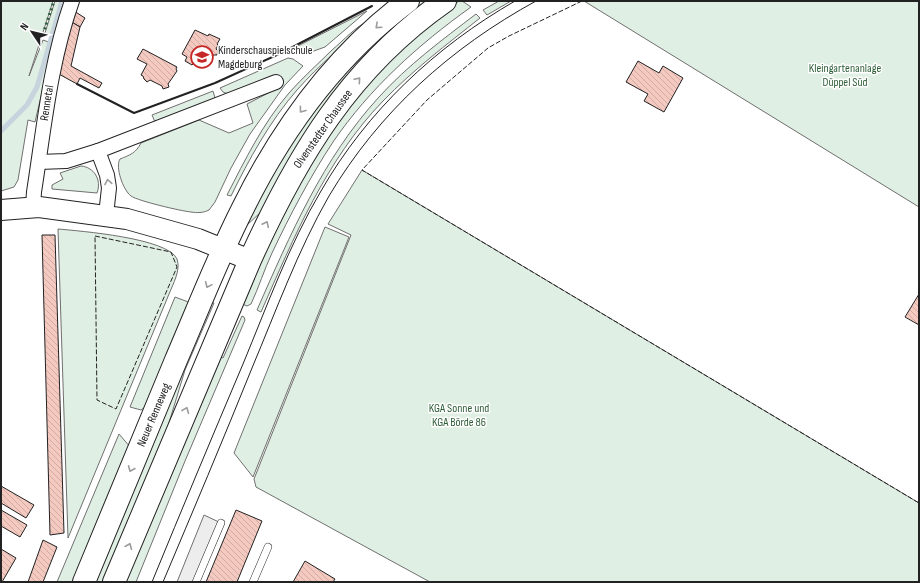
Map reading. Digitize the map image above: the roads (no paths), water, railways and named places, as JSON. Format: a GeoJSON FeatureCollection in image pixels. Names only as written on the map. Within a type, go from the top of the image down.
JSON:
{"type":"FeatureCollection","features":[{"type":"Feature","properties":{"kind":"main road"},"geometry":{"type":"LineString","coordinates":[[224,249],[243,208],[265,167],[312,96],[351,52],[408,1]]}},
{"type":"Feature","properties":{"kind":"main road","name":"Olvenstedter Chaussee"},"geometry":{"type":"LineString","coordinates":[[250,260],[266,224],[299,161],[333,111],[360,77],[388,49],[408,30],[445,1]]}},
{"type":"Feature","properties":{"kind":"main road","name":"Neuer Renneweg"},"geometry":{"type":"LineString","coordinates":[[84,582],[224,249]]}},
{"type":"Feature","properties":{"kind":"main road"},"geometry":{"type":"LineString","coordinates":[[114,582],[250,260]]}},
{"type":"Feature","properties":{"kind":"street","name":"Rennetal"},"geometry":{"type":"LineString","coordinates":[[33,207],[52,73],[72,1]]}},
{"type":"Feature","properties":{"kind":"street"},"geometry":{"type":"LineString","coordinates":[[39,162],[66,161],[98,151],[276,82]]}},
{"type":"Feature","properties":{"kind":"street"},"geometry":{"type":"LineString","coordinates":[[98,151],[109,188],[106,215]]}},
{"type":"Feature","properties":{"kind":"street"},"geometry":{"type":"LineString","coordinates":[[1,210],[33,207],[106,215],[128,219],[157,226],[224,249],[250,260]]}},
{"type":"Feature","properties":{"kind":"lane"},"geometry":{"type":"LineString","coordinates":[[196,582],[220,523]]}},
{"type":"Feature","properties":{"kind":"lane"},"geometry":{"type":"LineString","coordinates":[[253,582],[268,547]]}},
{"type":"Feature","properties":{"kind":"waterway"},"geometry":{"type":"LineString","coordinates":[[1,131],[27,105],[37,87],[62,1]]}},
{"type":"Feature","properties":{"kind":"tram line"},"geometry":{"type":"LineString","coordinates":[[152,582],[289,254],[309,212],[339,162],[359,134],[405,83],[457,39],[515,1]]}},
{"type":"Feature","properties":{"kind":"tram line"},"geometry":{"type":"LineString","coordinates":[[163,582],[288,281],[307,238],[329,196],[349,165],[370,137],[419,85],[474,39],[504,19],[536,1]]}},
{"type":"Feature","properties":{"kind":"place","name":"Kinderschauspielschule Magdeburg"},"geometry":{"type":"Point","coordinates":[202,57]}},
{"type":"Feature","properties":{"kind":"park label","name":"Kleingartenanlage Düppel Süd"},"geometry":{"type":"Point","coordinates":[845,75]}},
{"type":"Feature","properties":{"kind":"park label","name":"KGA Sonne und KGA Börde 86"},"geometry":{"type":"Point","coordinates":[459,415]}}]}
